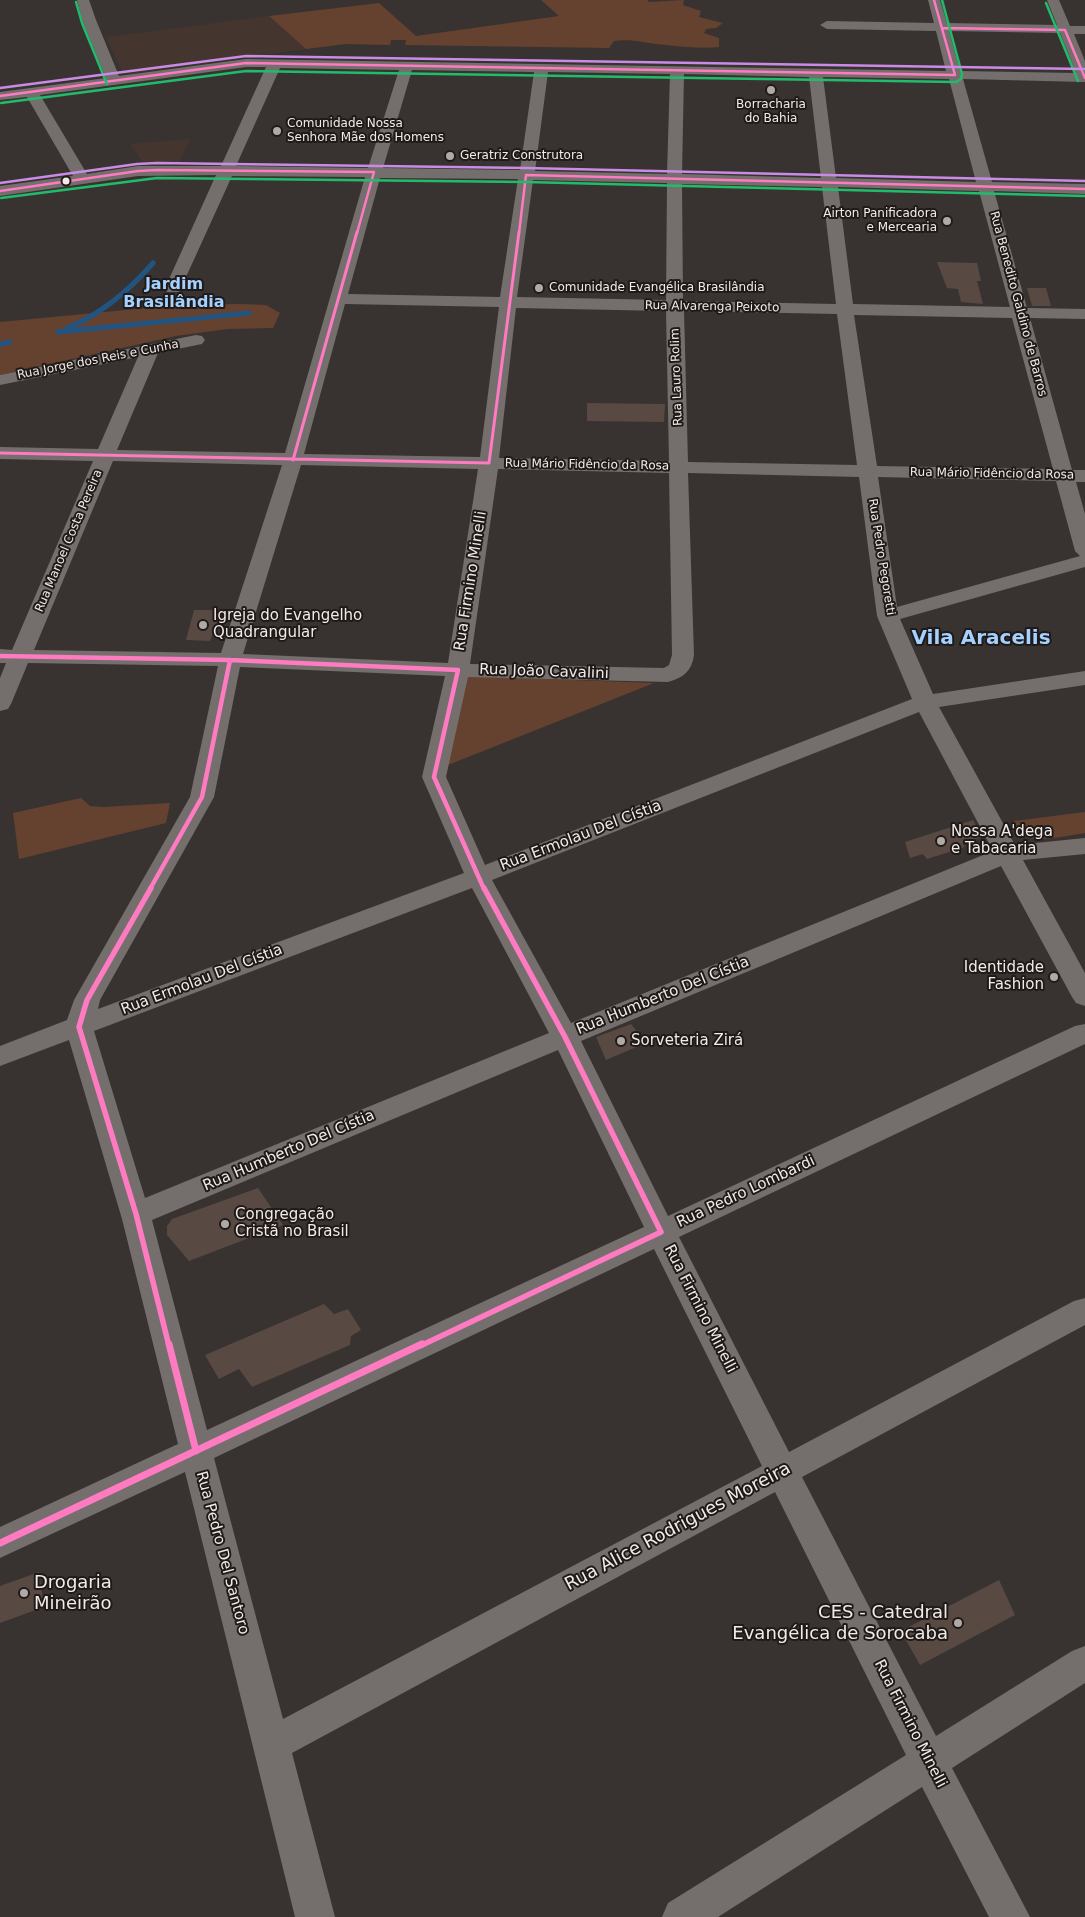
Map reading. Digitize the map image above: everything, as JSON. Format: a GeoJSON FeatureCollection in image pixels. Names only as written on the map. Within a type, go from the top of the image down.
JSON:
{"type":"FeatureCollection","features":[{"type":"Feature","properties":{"kind":"street"},"geometry":{"type":"LineString","coordinates":[[83,0],[83,21],[114,81]]}},
{"type":"Feature","properties":{"kind":"street","name":"Rua Benedito Galdino de Barros"},"geometry":{"type":"LineString","coordinates":[[934,0],[1085,551]]}},
{"type":"Feature","properties":{"kind":"street"},"geometry":{"type":"LineString","coordinates":[[0,96],[31,86],[114,81],[246,63],[1085,77],[1053,0]]}},
{"type":"Feature","properties":{"kind":"street"},"geometry":{"type":"LineString","coordinates":[[827,26],[1085,30]]}},
{"type":"Feature","properties":{"kind":"street"},"geometry":{"type":"LineString","coordinates":[[173,288],[275,63]]}},
{"type":"Feature","properties":{"kind":"street"},"geometry":{"type":"LineString","coordinates":[[79,1027],[87,1000],[202,797],[230,660],[293,460],[374,172],[407,65]]}},
{"type":"Feature","properties":{"kind":"street","name":"Rua Firmino Minelli"},"geometry":{"type":"LineString","coordinates":[[542,68],[508,302],[489,463],[458,670],[434,777],[478,877],[565,1037],[661,1232],[929,1762],[1010,1917]]}},
{"type":"Feature","properties":{"kind":"street","name":"Rua Lauro Rolim"},"geometry":{"type":"LineString","coordinates":[[668,675],[678,671],[682,665],[683,655],[674,306],[674,178],[678,70]]}},
{"type":"Feature","properties":{"kind":"street","name":"Rua Pedro Pegoretti"},"geometry":{"type":"LineString","coordinates":[[816,73],[845,310],[888,616],[925,702],[1085,997]]}},
{"type":"Feature","properties":{"kind":"street"},"geometry":{"type":"LineString","coordinates":[[31,86],[82,178]]}},
{"type":"Feature","properties":{"kind":"street"},"geometry":{"type":"LineString","coordinates":[[0,191],[138,171],[226,170],[674,178],[1085,189]]}},
{"type":"Feature","properties":{"kind":"street","name":"Rua Alvarenga Peixoto"},"geometry":{"type":"LineString","coordinates":[[339,298],[1085,314]]}},
{"type":"Feature","properties":{"kind":"street","name":"Rua Jorge dos Reis e Cunha"},"geometry":{"type":"LineString","coordinates":[[0,380],[196,340]]}},
{"type":"Feature","properties":{"kind":"street","name":"Rua Manoel Costa Pereira"},"geometry":{"type":"LineString","coordinates":[[0,704],[10,657],[105,456],[150,350]]}},
{"type":"Feature","properties":{"kind":"street","name":"Rua Mário Fidêncio da Rosa"},"geometry":{"type":"LineString","coordinates":[[0,453],[1085,476]]}},
{"type":"Feature","properties":{"kind":"street"},"geometry":{"type":"LineString","coordinates":[[888,616],[1085,561]]}},
{"type":"Feature","properties":{"kind":"street","name":"Rua João Cavalini"},"geometry":{"type":"LineString","coordinates":[[10,657],[230,660],[458,670],[668,675]]}},
{"type":"Feature","properties":{"kind":"street","name":"Rua Ermolau Del Cístia"},"geometry":{"type":"LineString","coordinates":[[0,1056],[478,877],[925,702],[1085,678]]}},
{"type":"Feature","properties":{"kind":"street","name":"Rua Humberto Del Cístia"},"geometry":{"type":"LineString","coordinates":[[136,1214],[1007,854],[1085,846]]}},
{"type":"Feature","properties":{"kind":"street","name":"Rua Pedro Del Santoro"},"geometry":{"type":"LineString","coordinates":[[79,1027],[136,1214],[315,1917]]}},
{"type":"Feature","properties":{"kind":"street","name":"Rua Pedro Lombardi"},"geometry":{"type":"LineString","coordinates":[[0,1543],[1085,1033]]}},
{"type":"Feature","properties":{"kind":"street","name":"Rua Alice Rodrigues Moreira"},"geometry":{"type":"LineString","coordinates":[[272,1744],[1085,1310]]}},
{"type":"Feature","properties":{"kind":"street"},"geometry":{"type":"LineString","coordinates":[[682,1917],[1085,1663]]}},
{"type":"Feature","properties":{"kind":"shaded area"},"geometry":{"type":"Polygon","coordinates":[[[541,0],[647,0],[649,2],[684,0],[683,5],[701,11],[699,17],[723,23],[716,28],[706,29],[704,33],[719,38],[719,47],[688,47],[625,40],[614,41],[609,48],[405,45],[406,40],[391,40],[390,45],[346,44],[306,49],[269,16],[379,3],[416,36],[559,16],[541,0]]]}},
{"type":"Feature","properties":{"kind":"shaded area"},"geometry":{"type":"Polygon","coordinates":[[[269,16],[306,49],[126,74],[122,71],[106,37],[269,16]]]}},
{"type":"Feature","properties":{"kind":"shaded area"},"geometry":{"type":"Polygon","coordinates":[[[190,139],[179,163],[145,165],[130,144],[190,139]]]}},
{"type":"Feature","properties":{"kind":"shaded area"},"geometry":{"type":"Polygon","coordinates":[[[178,305],[266,305],[280,313],[273,328],[227,329],[176,336],[0,375],[0,322],[178,305]]]}},
{"type":"Feature","properties":{"kind":"shaded area"},"geometry":{"type":"Polygon","coordinates":[[[465,676],[654,683],[448,765],[465,676]]]}},
{"type":"Feature","properties":{"kind":"shaded area"},"geometry":{"type":"Polygon","coordinates":[[[81,798],[90,806],[103,807],[170,803],[166,823],[19,859],[13,813],[81,798]]]}},
{"type":"Feature","properties":{"kind":"shaded area"},"geometry":{"type":"Polygon","coordinates":[[[1085,812],[1085,833],[1052,838],[1027,838],[1021,834],[1014,821],[1085,812]]]}},
{"type":"Feature","properties":{"kind":"building"},"geometry":{"type":"Polygon","coordinates":[[[937,262],[977,263],[981,281],[977,281],[983,304],[961,302],[958,289],[947,288],[937,262]]]}},
{"type":"Feature","properties":{"kind":"building"},"geometry":{"type":"Polygon","coordinates":[[[1027,288],[1046,288],[1051,306],[1032,306],[1027,288]]]}},
{"type":"Feature","properties":{"kind":"building"},"geometry":{"type":"Polygon","coordinates":[[[587,403],[665,404],[664,422],[587,421],[587,403]]]}},
{"type":"Feature","properties":{"kind":"building","name":"Igreja do Evangelho Quadrangular"},"geometry":{"type":"Polygon","coordinates":[[[194,610],[222,610],[210,641],[186,640],[194,610]]]}},
{"type":"Feature","properties":{"kind":"building","name":"Nossa A'dega e Tabacaria"},"geometry":{"type":"Polygon","coordinates":[[[973,820],[983,837],[962,843],[965,847],[927,859],[923,854],[910,858],[905,842],[973,820]]]}},
{"type":"Feature","properties":{"kind":"building","name":"Sorveteria Zirá"},"geometry":{"type":"Polygon","coordinates":[[[631,1024],[646,1043],[606,1060],[596,1037],[631,1024]]]}},
{"type":"Feature","properties":{"kind":"building","name":"Congregação Cristã no Brasil"},"geometry":{"type":"Polygon","coordinates":[[[258,1188],[283,1225],[189,1261],[167,1235],[167,1226],[172,1219],[258,1188]]]}},
{"type":"Feature","properties":{"kind":"building"},"geometry":{"type":"Polygon","coordinates":[[[324,1304],[334,1314],[348,1309],[361,1330],[351,1336],[350,1345],[252,1387],[239,1369],[219,1379],[205,1355],[324,1304]]]}},
{"type":"Feature","properties":{"kind":"building","name":"Drogaria Mineirão"},"geometry":{"type":"Polygon","coordinates":[[[39,1572],[44,1607],[0,1623],[0,1586],[39,1572]]]}},
{"type":"Feature","properties":{"kind":"building","name":"CES - Catedral Evangélica de Sorocaba"},"geometry":{"type":"Polygon","coordinates":[[[999,1580],[1015,1615],[920,1665],[901,1631],[999,1580]]]}},
{"type":"Feature","properties":{"kind":"waterway"},"geometry":{"type":"LineString","coordinates":[[66,329],[91,316],[124,293],[153,263]]}},
{"type":"Feature","properties":{"kind":"waterway"},"geometry":{"type":"LineString","coordinates":[[58,332],[249,313]]}},
{"type":"Feature","properties":{"kind":"waterway"},"geometry":{"type":"LineString","coordinates":[[0,344],[10,342]]}},
{"type":"Feature","properties":{"kind":"transit line"},"geometry":{"type":"LineString","coordinates":[[0,96],[246,63],[955,75],[934,0]]}},
{"type":"Feature","properties":{"kind":"transit line"},"geometry":{"type":"LineString","coordinates":[[1,103],[246,71],[956,82],[961,79],[962,74],[942,0]]}},
{"type":"Feature","properties":{"kind":"transit line"},"geometry":{"type":"LineString","coordinates":[[76,2],[82,23],[107,84]]}},
{"type":"Feature","properties":{"kind":"transit line"},"geometry":{"type":"LineString","coordinates":[[1046,3],[1078,81]]}},
{"type":"Feature","properties":{"kind":"transit line"},"geometry":{"type":"LineString","coordinates":[[942,28],[1065,30],[1085,78]]}},
{"type":"Feature","properties":{"kind":"transit line"},"geometry":{"type":"LineString","coordinates":[[0,88],[246,56],[1085,69]]}},
{"type":"Feature","properties":{"kind":"transit line"},"geometry":{"type":"LineString","coordinates":[[0,183],[137,164],[157,163],[526,168],[1085,181]]}},
{"type":"Feature","properties":{"kind":"transit line"},"geometry":{"type":"LineString","coordinates":[[0,191],[138,171],[157,170],[374,172],[293,460]]}},
{"type":"Feature","properties":{"kind":"transit line"},"geometry":{"type":"LineString","coordinates":[[0,453],[489,463],[526,175],[1085,189]]}},
{"type":"Feature","properties":{"kind":"transit line"},"geometry":{"type":"LineString","coordinates":[[1,198],[157,178],[526,182],[1085,196]]}},
{"type":"Feature","properties":{"kind":"transit line"},"geometry":{"type":"LineString","coordinates":[[0,656],[230,660],[458,670],[434,777],[478,877],[565,1037],[661,1232],[0,1543]]}},
{"type":"Feature","properties":{"kind":"transit line"},"geometry":{"type":"LineString","coordinates":[[196,1451],[136,1214],[79,1027],[87,1000],[202,797],[230,660]]}},
{"type":"Feature","properties":{"kind":"place","name":"Borracharia do Bahia"},"geometry":{"type":"Point","coordinates":[771,90]}},
{"type":"Feature","properties":{"kind":"place","name":"Comunidade Nossa Senhora Mãe dos Homens"},"geometry":{"type":"Point","coordinates":[277,131]}},
{"type":"Feature","properties":{"kind":"place","name":"Geratriz Construtora"},"geometry":{"type":"Point","coordinates":[450,156]}},
{"type":"Feature","properties":{"kind":"place","name":"Airton Panificadora e Mercearia"},"geometry":{"type":"Point","coordinates":[947,221]}},
{"type":"Feature","properties":{"kind":"place","name":"Comunidade Evangélica Brasilândia"},"geometry":{"type":"Point","coordinates":[539,288]}},
{"type":"Feature","properties":{"kind":"place","name":"Igreja do Evangelho Quadrangular"},"geometry":{"type":"Point","coordinates":[203,625]}},
{"type":"Feature","properties":{"kind":"place","name":"Nossa A'dega e Tabacaria"},"geometry":{"type":"Point","coordinates":[941,841]}},
{"type":"Feature","properties":{"kind":"place","name":"Identidade Fashion"},"geometry":{"type":"Point","coordinates":[1054,977]}},
{"type":"Feature","properties":{"kind":"place","name":"Sorveteria Zirá"},"geometry":{"type":"Point","coordinates":[621,1041]}},
{"type":"Feature","properties":{"kind":"place","name":"Congregação Cristã no Brasil"},"geometry":{"type":"Point","coordinates":[225,1224]}},
{"type":"Feature","properties":{"kind":"place","name":"Drogaria Mineirão"},"geometry":{"type":"Point","coordinates":[24,1593]}},
{"type":"Feature","properties":{"kind":"place","name":"CES - Catedral Evangélica de Sorocaba"},"geometry":{"type":"Point","coordinates":[958,1623]}},
{"type":"Feature","properties":{"kind":"district","name":"Jardim Brasilândia"},"geometry":{"type":"Point","coordinates":[174,294]}},
{"type":"Feature","properties":{"kind":"district","name":"Vila Aracelis"},"geometry":{"type":"Point","coordinates":[981,639]}}]}
